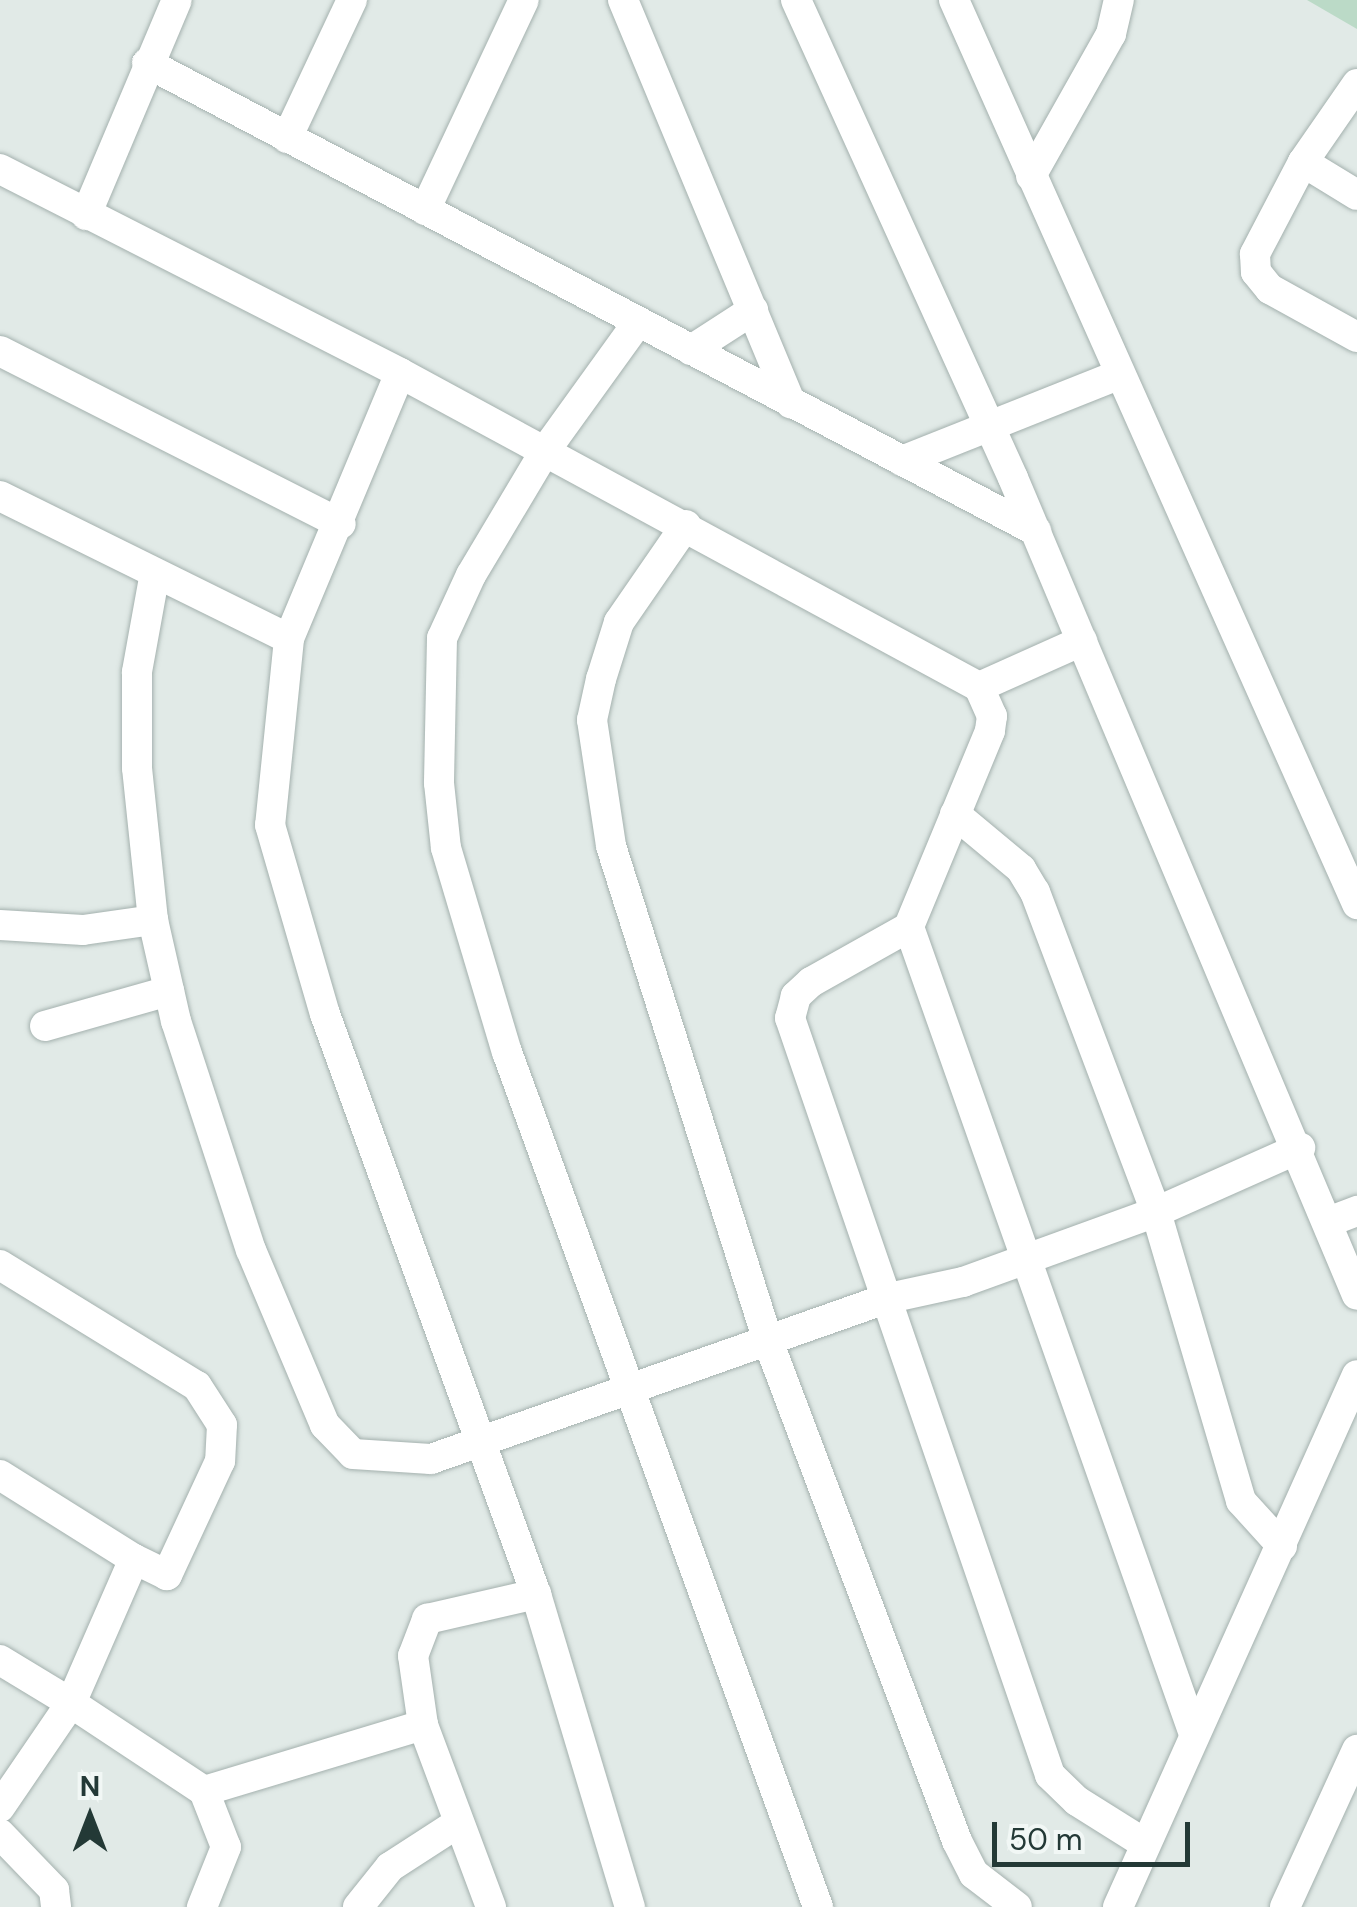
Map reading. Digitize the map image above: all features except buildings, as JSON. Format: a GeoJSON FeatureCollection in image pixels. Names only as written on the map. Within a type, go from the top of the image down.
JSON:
{"type":"FeatureCollection","features":[{"type":"Feature","properties":{"kind":"street"},"geometry":{"type":"LineString","coordinates":[[86,215],[146,64],[177,0]]}},
{"type":"Feature","properties":{"kind":"street"},"geometry":{"type":"LineString","coordinates":[[288,138],[352,0]]}},
{"type":"Feature","properties":{"kind":"street"},"geometry":{"type":"LineString","coordinates":[[424,210],[524,0]]}},
{"type":"Feature","properties":{"kind":"street"},"geometry":{"type":"LineString","coordinates":[[623,0],[791,403]]}},
{"type":"Feature","properties":{"kind":"street"},"geometry":{"type":"LineString","coordinates":[[796,0],[1036,531],[1300,1148],[1357,1295]]}},
{"type":"Feature","properties":{"kind":"street"},"geometry":{"type":"LineString","coordinates":[[954,0],[1357,904]]}},
{"type":"Feature","properties":{"kind":"street"},"geometry":{"type":"LineString","coordinates":[[1031,176],[1111,34],[1119,0]]}},
{"type":"Feature","properties":{"kind":"street"},"geometry":{"type":"LineString","coordinates":[[146,64],[1036,531]]}},
{"type":"Feature","properties":{"kind":"street"},"geometry":{"type":"LineString","coordinates":[[1356,88],[1304,162],[1255,254],[1256,272],[1270,290],[1357,338]]}},
{"type":"Feature","properties":{"kind":"street"},"geometry":{"type":"LineString","coordinates":[[1304,162],[1357,194]]}},
{"type":"Feature","properties":{"kind":"street"},"geometry":{"type":"LineString","coordinates":[[0,169],[400,373],[979,687],[992,716],[990,731],[909,927],[811,982],[796,996],[790,1018],[1050,1775],[1077,1801],[1144,1843]]}},
{"type":"Feature","properties":{"kind":"street"},"geometry":{"type":"LineString","coordinates":[[691,350],[753,310]]}},
{"type":"Feature","properties":{"kind":"street"},"geometry":{"type":"LineString","coordinates":[[638,322],[545,451],[471,575],[442,638],[439,783],[446,848],[507,1052],[818,1907]]}},
{"type":"Feature","properties":{"kind":"street"},"geometry":{"type":"LineString","coordinates":[[0,351],[341,524]]}},
{"type":"Feature","properties":{"kind":"street"},"geometry":{"type":"LineString","coordinates":[[400,373],[341,524],[289,639],[270,825],[276,860],[338,1051],[536,1594],[630,1907]]}},
{"type":"Feature","properties":{"kind":"street"},"geometry":{"type":"LineString","coordinates":[[902,461],[1118,375]]}},
{"type":"Feature","properties":{"kind":"street"},"geometry":{"type":"LineString","coordinates":[[0,496],[154,578],[289,639]]}},
{"type":"Feature","properties":{"kind":"street"},"geometry":{"type":"LineString","coordinates":[[686,525],[620,622],[592,720],[595,769],[611,846],[768,1342],[957,1841],[974,1874],[1017,1907]]}},
{"type":"Feature","properties":{"kind":"street"},"geometry":{"type":"LineString","coordinates":[[154,578],[136,672],[136,768],[153,920],[170,991],[251,1250],[325,1425],[336,1441],[368,1459],[430,1459],[889,1298],[1027,1258],[1156,1212],[1300,1148]]}},
{"type":"Feature","properties":{"kind":"street"},"geometry":{"type":"LineString","coordinates":[[979,687],[1082,640]]}},
{"type":"Feature","properties":{"kind":"street"},"geometry":{"type":"LineString","coordinates":[[954,814],[1021,869],[1034,892],[1156,1212],[1241,1501],[1282,1546]]}},
{"type":"Feature","properties":{"kind":"street"},"geometry":{"type":"LineString","coordinates":[[0,925],[83,930],[153,920]]}},
{"type":"Feature","properties":{"kind":"street"},"geometry":{"type":"LineString","coordinates":[[909,927],[1194,1734]]}},
{"type":"Feature","properties":{"kind":"street"},"geometry":{"type":"LineString","coordinates":[[44,1026],[170,991]]}},
{"type":"Feature","properties":{"kind":"street"},"geometry":{"type":"LineString","coordinates":[[1328,1222],[1357,1211]]}},
{"type":"Feature","properties":{"kind":"street"},"geometry":{"type":"LineString","coordinates":[[0,1266],[197,1386],[222,1426],[220,1461],[167,1575],[134,1559],[0,1475]]}},
{"type":"Feature","properties":{"kind":"street"},"geometry":{"type":"LineString","coordinates":[[1118,1907],[1357,1375]]}},
{"type":"Feature","properties":{"kind":"street"},"geometry":{"type":"LineString","coordinates":[[0,1807],[71,1703],[134,1559]]}},
{"type":"Feature","properties":{"kind":"street"},"geometry":{"type":"LineString","coordinates":[[491,1907],[423,1725],[411,1676],[427,1619],[536,1594]]}},
{"type":"Feature","properties":{"kind":"street"},"geometry":{"type":"LineString","coordinates":[[0,1660],[204,1791],[226,1847],[202,1907]]}},
{"type":"Feature","properties":{"kind":"street"},"geometry":{"type":"LineString","coordinates":[[204,1791],[423,1725]]}},
{"type":"Feature","properties":{"kind":"street"},"geometry":{"type":"LineString","coordinates":[[1285,1907],[1357,1750]]}},
{"type":"Feature","properties":{"kind":"street"},"geometry":{"type":"LineString","coordinates":[[358,1907],[390,1867],[458,1823]]}},
{"type":"Feature","properties":{"kind":"street"},"geometry":{"type":"LineString","coordinates":[[0,1834],[54,1890],[56,1907]]}},
{"type":"Feature","properties":{"kind":"green space"},"geometry":{"type":"Polygon","coordinates":[[[1307,0],[1357,0],[1357,29],[1307,0]]]}}]}
